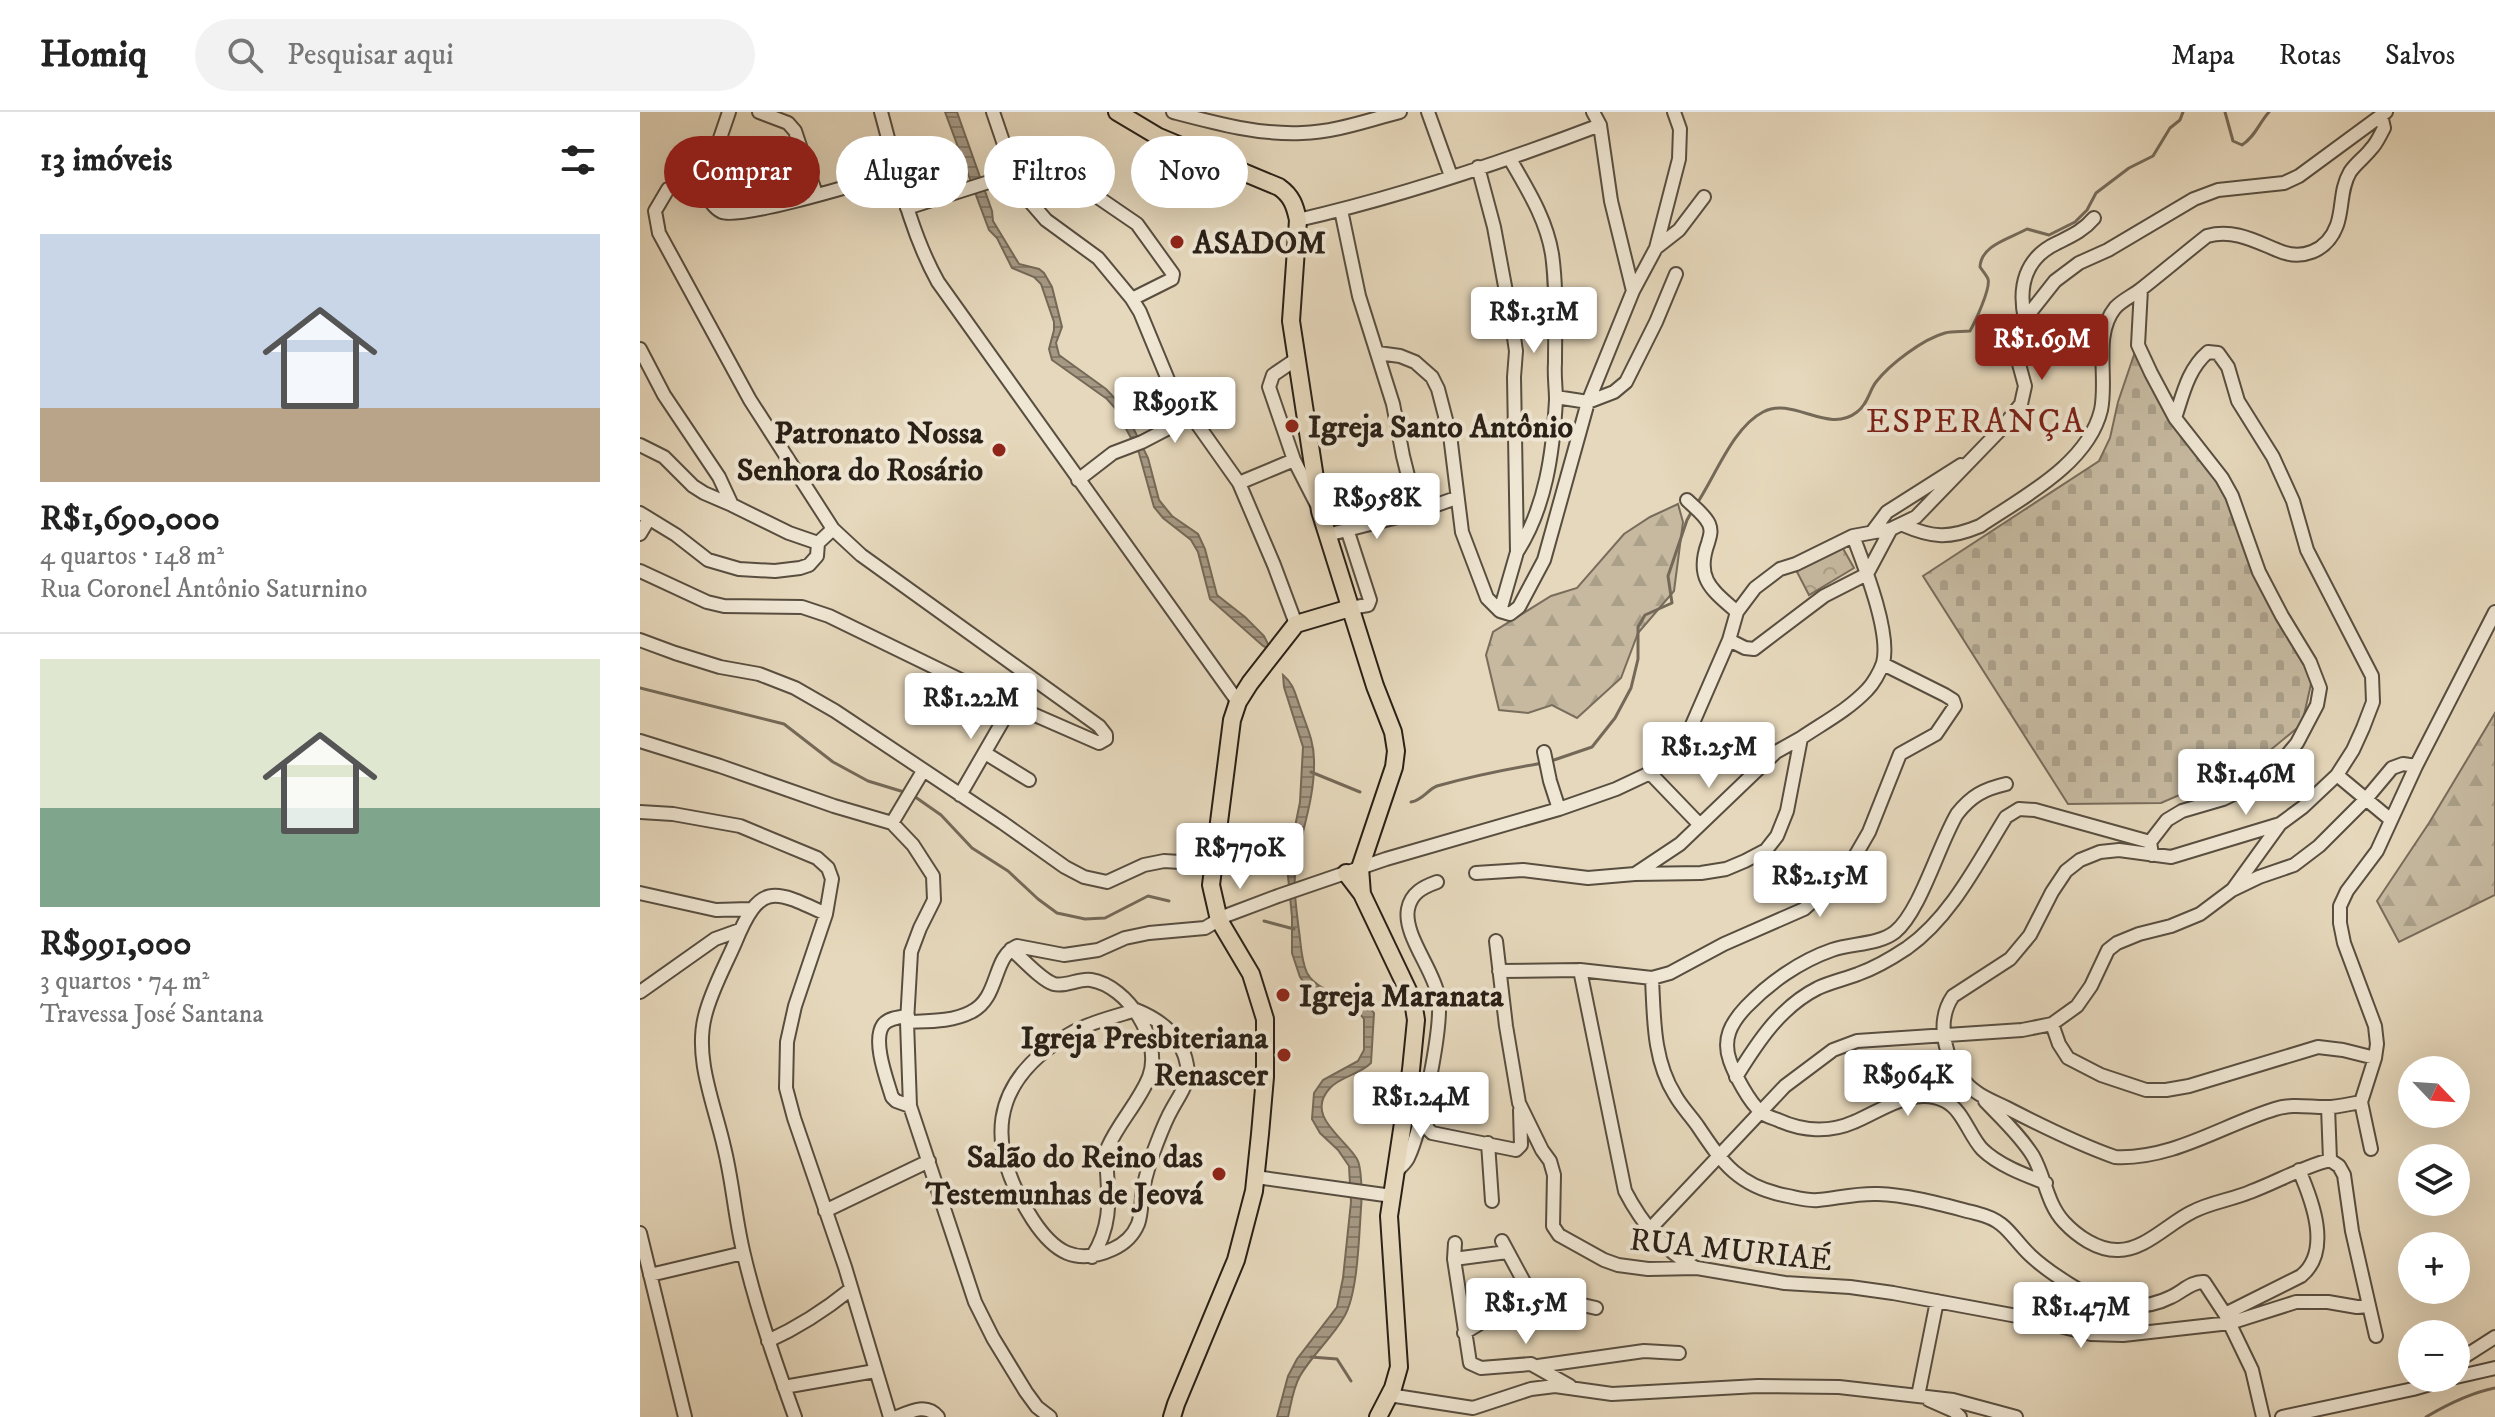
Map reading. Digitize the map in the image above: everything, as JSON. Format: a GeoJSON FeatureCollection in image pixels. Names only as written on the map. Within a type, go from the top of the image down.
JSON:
{"type":"FeatureCollection","features":[{"type":"Feature","properties":{"kind":"main road"},"geometry":{"type":"LineString","coordinates":[[1117,112],[1159,137],[1279,187],[1292,199],[1298,220],[1291,308],[1295,360],[1320,511],[1393,732],[1396,751],[1394,767],[1353,871],[1415,1010],[1411,1070],[1389,1216],[1399,1367],[1378,1417]]}},
{"type":"Feature","properties":{"kind":"main road"},"geometry":{"type":"LineString","coordinates":[[1172,1417],[1232,1271],[1256,1177],[1265,1077],[1265,1019],[1251,974],[1222,918],[1211,885],[1232,720],[1238,702],[1261,667],[1296,624],[1350,608]]}},
{"type":"Feature","properties":{"kind":"street"},"geometry":{"type":"LineString","coordinates":[[721,136],[729,112]]}},
{"type":"Feature","properties":{"kind":"street"},"geometry":{"type":"LineString","coordinates":[[759,112],[788,123],[797,136]]}},
{"type":"Feature","properties":{"kind":"street"},"geometry":{"type":"LineString","coordinates":[[881,112],[888,136]]}},
{"type":"Feature","properties":{"kind":"street"},"geometry":{"type":"LineString","coordinates":[[993,112],[1001,136]]}},
{"type":"Feature","properties":{"kind":"street"},"geometry":{"type":"LineString","coordinates":[[1173,112],[1265,132],[1303,133],[1353,125],[1400,112]]}},
{"type":"Feature","properties":{"kind":"street"},"geometry":{"type":"LineString","coordinates":[[1428,112],[1451,176]]}},
{"type":"Feature","properties":{"kind":"street"},"geometry":{"type":"LineString","coordinates":[[1593,112],[1600,125],[1611,201],[1633,291]]}},
{"type":"Feature","properties":{"kind":"street"},"geometry":{"type":"LineString","coordinates":[[1674,112],[1680,129]]}},
{"type":"Feature","properties":{"kind":"street"},"geometry":{"type":"LineString","coordinates":[[1378,353],[1415,362],[1432,377],[1450,435],[1462,532],[1477,577],[1487,598],[1500,611],[1506,614],[1516,611],[1544,560],[1588,402],[1633,291],[1656,248],[1679,159],[1680,129],[1686,112]]}},
{"type":"Feature","properties":{"kind":"street"},"geometry":{"type":"LineString","coordinates":[[1897,527],[1929,535],[1966,532],[1980,526],[2060,470],[2092,434],[2101,409],[2103,347],[2106,328],[2115,308],[2207,236],[2221,232],[2239,234],[2297,256],[2319,248],[2330,239],[2337,226],[2343,190],[2350,173],[2373,148],[2384,128],[2384,114]]}},
{"type":"Feature","properties":{"kind":"street"},"geometry":{"type":"LineString","coordinates":[[910,1106],[892,1097],[879,1038],[883,1025],[889,1020],[952,1019],[973,1012],[985,1002],[993,988],[1004,956],[1017,946],[1064,955],[1098,950],[1125,938],[1198,929],[1278,896],[1559,809],[1624,786],[1650,773],[1677,749],[1692,725],[1729,640],[1737,612],[1766,577],[1853,536],[1897,527],[1931,504],[2002,428],[2021,404],[2025,386],[2019,364],[2018,336],[2025,319],[2055,281],[2079,263],[2108,250],[2194,199],[2218,190],[2284,183],[2299,176],[2384,114]]}},
{"type":"Feature","properties":{"kind":"street"},"geometry":{"type":"LineString","coordinates":[[1298,220],[1510,159],[1600,125]]}},
{"type":"Feature","properties":{"kind":"street"},"geometry":{"type":"LineString","coordinates":[[1510,159],[1536,204],[1552,253],[1557,330],[1551,454],[1531,531],[1517,552]]}},
{"type":"Feature","properties":{"kind":"street"},"geometry":{"type":"LineString","coordinates":[[1478,167],[1494,227],[1516,351],[1517,552],[1500,611]]}},
{"type":"Feature","properties":{"kind":"street"},"geometry":{"type":"LineString","coordinates":[[640,571],[707,602],[724,606],[802,607],[829,616],[1012,705],[1096,741],[1103,743],[1106,737],[1099,726],[861,555],[833,529],[750,400],[659,233],[655,211],[664,196]]}},
{"type":"Feature","properties":{"kind":"street"},"geometry":{"type":"LineString","coordinates":[[1656,248],[1679,230],[1704,197]]}},
{"type":"Feature","properties":{"kind":"street"},"geometry":{"type":"LineString","coordinates":[[716,208],[734,214],[759,208]]}},
{"type":"Feature","properties":{"kind":"street"},"geometry":{"type":"LineString","coordinates":[[907,208],[920,246],[938,282],[1238,702]]}},
{"type":"Feature","properties":{"kind":"street"},"geometry":{"type":"LineString","coordinates":[[1036,208],[1046,220],[1098,258],[1132,299],[1147,325],[1171,387],[1239,483],[1296,624]]}},
{"type":"Feature","properties":{"kind":"street"},"geometry":{"type":"LineString","coordinates":[[1114,208],[1137,224],[1173,274],[1172,279],[1132,299]]}},
{"type":"Feature","properties":{"kind":"street"},"geometry":{"type":"LineString","coordinates":[[1341,210],[1359,296],[1393,404],[1417,512]]}},
{"type":"Feature","properties":{"kind":"street"},"geometry":{"type":"LineString","coordinates":[[2025,319],[2021,290],[2026,274],[2038,256],[2056,243],[2068,240],[2094,218]]}},
{"type":"Feature","properties":{"kind":"street"},"geometry":{"type":"LineString","coordinates":[[1556,397],[1588,402],[1614,392],[1626,382],[1676,274]]}},
{"type":"Feature","properties":{"kind":"street"},"geometry":{"type":"LineString","coordinates":[[2141,289],[2138,345],[2175,418],[2222,478],[2232,496],[2259,572],[2310,662],[2320,688],[2320,696],[2297,743],[2269,777],[2223,799],[2182,811],[2167,820],[2151,849]]}},
{"type":"Feature","properties":{"kind":"street"},"geometry":{"type":"LineString","coordinates":[[640,349],[664,395],[719,477],[732,505]]}},
{"type":"Feature","properties":{"kind":"street"},"geometry":{"type":"LineString","coordinates":[[2175,418],[2190,375],[2199,360],[2208,352],[2218,353],[2228,367],[2238,401],[2273,457],[2293,501],[2307,550],[2372,676],[2373,702],[2353,750],[2337,775],[2280,824],[2232,890]]}},
{"type":"Feature","properties":{"kind":"street"},"geometry":{"type":"LineString","coordinates":[[1295,360],[1273,375],[1269,387],[1294,460],[1320,511]]}},
{"type":"Feature","properties":{"kind":"street"},"geometry":{"type":"LineString","coordinates":[[1078,480],[1104,458],[1192,416]]}},
{"type":"Feature","properties":{"kind":"street"},"geometry":{"type":"LineString","coordinates":[[640,445],[664,457],[704,493],[789,533],[818,543]]}},
{"type":"Feature","properties":{"kind":"street"},"geometry":{"type":"LineString","coordinates":[[1872,532],[1887,512],[1973,458]]}},
{"type":"Feature","properties":{"kind":"street"},"geometry":{"type":"LineString","coordinates":[[1239,483],[1294,460]]}},
{"type":"Feature","properties":{"kind":"street"},"geometry":{"type":"LineString","coordinates":[[1327,535],[1417,512],[1456,498]]}},
{"type":"Feature","properties":{"kind":"street"},"geometry":{"type":"LineString","coordinates":[[1690,503],[1707,520],[1711,535],[1702,569],[1713,591],[1737,612]]}},
{"type":"Feature","properties":{"kind":"street"},"geometry":{"type":"LineString","coordinates":[[640,534],[645,516],[719,565],[775,571],[800,568],[814,561],[818,543],[833,529]]}},
{"type":"Feature","properties":{"kind":"street"},"geometry":{"type":"LineString","coordinates":[[1729,640],[1754,649],[1824,596],[1867,574],[1897,527]]}},
{"type":"Feature","properties":{"kind":"street"},"geometry":{"type":"LineString","coordinates":[[1347,529],[1370,600],[1368,605],[1350,608]]}},
{"type":"Feature","properties":{"kind":"street"},"geometry":{"type":"LineString","coordinates":[[1635,874],[1680,844],[1776,752],[1850,705],[1869,688],[1883,664],[1884,641],[1867,574],[1853,536]]}},
{"type":"Feature","properties":{"kind":"street"},"geometry":{"type":"LineString","coordinates":[[2371,1149],[2361,1102],[2375,1058],[2375,1026],[2344,943],[2340,906],[2347,891],[2377,851],[2416,766],[2495,612]]}},
{"type":"Feature","properties":{"kind":"street"},"geometry":{"type":"LineString","coordinates":[[640,640],[720,667],[759,674],[795,688],[835,711],[1065,867],[1097,881],[1117,879],[1164,861],[1213,864]]}},
{"type":"Feature","properties":{"kind":"street"},"geometry":{"type":"LineString","coordinates":[[1499,971],[1580,970],[1652,978],[1670,973],[1724,944],[1791,917],[1815,899],[1854,858],[1869,832],[1900,754],[1936,734],[1955,706],[1953,700],[1945,695],[1883,664]]}},
{"type":"Feature","properties":{"kind":"street"},"geometry":{"type":"LineString","coordinates":[[960,795],[1012,705]]}},
{"type":"Feature","properties":{"kind":"street"},"geometry":{"type":"LineString","coordinates":[[1476,873],[1523,870],[1588,878],[1726,869],[1766,850],[1777,836],[1787,811],[1801,738]]}},
{"type":"Feature","properties":{"kind":"street"},"geometry":{"type":"LineString","coordinates":[[640,741],[892,823],[913,845],[933,876],[934,900],[911,952],[908,1019],[910,1106],[975,1302],[1026,1392],[1037,1407],[1050,1417]]}},
{"type":"Feature","properties":{"kind":"street"},"geometry":{"type":"LineString","coordinates":[[985,753],[1029,780]]}},
{"type":"Feature","properties":{"kind":"street"},"geometry":{"type":"LineString","coordinates":[[1545,755],[1559,809]]}},
{"type":"Feature","properties":{"kind":"street"},"geometry":{"type":"LineString","coordinates":[[1650,1229],[1785,1086],[1833,1050],[1857,1041],[2022,1030],[2052,1024],[2077,1006],[2091,986],[2108,950],[2117,943],[2200,914],[2232,890],[2294,865],[2319,846],[2397,764],[2416,766]]}},
{"type":"Feature","properties":{"kind":"street"},"geometry":{"type":"LineString","coordinates":[[892,823],[923,771]]}},
{"type":"Feature","properties":{"kind":"street"},"geometry":{"type":"LineString","coordinates":[[1650,773],[1700,825]]}},
{"type":"Feature","properties":{"kind":"street"},"geometry":{"type":"LineString","coordinates":[[2337,775],[2391,820]]}},
{"type":"Feature","properties":{"kind":"street"},"geometry":{"type":"LineString","coordinates":[[2006,784],[1985,789],[1967,801],[1957,814],[1915,903],[1895,933],[1883,939],[1831,950],[1790,971],[1747,1005],[1734,1020],[1727,1034],[1726,1049],[1736,1077],[1761,1112],[1794,1127],[1831,1129],[1852,1123],[1892,1103],[1919,1097],[1939,1099],[1952,1106],[1982,1149],[2046,1183]]}},
{"type":"Feature","properties":{"kind":"street"},"geometry":{"type":"LineString","coordinates":[[1736,1077],[1762,1036],[1803,997],[1884,962],[1929,929],[1956,896],[2006,817],[2013,811],[2035,810],[2171,857],[2280,824]]}},
{"type":"Feature","properties":{"kind":"street"},"geometry":{"type":"LineString","coordinates":[[640,812],[687,816],[740,826],[817,858],[828,868],[832,879],[826,914],[795,1006],[787,1042],[786,1088],[890,1417]]}},
{"type":"Feature","properties":{"kind":"street"},"geometry":{"type":"LineString","coordinates":[[2151,849],[2100,852],[2080,860],[2066,871],[2022,946],[1998,969],[1953,996],[1948,1004],[1942,1034],[1955,1068],[1964,1082],[2022,1140],[2064,1222],[2093,1244],[2106,1249],[2120,1251],[2143,1242],[2193,1211],[2330,1160]]}},
{"type":"Feature","properties":{"kind":"street"},"geometry":{"type":"LineString","coordinates":[[1396,1172],[1408,1158],[1429,1079],[1440,1003],[1407,919],[1408,907],[1413,895],[1437,882]]}},
{"type":"Feature","properties":{"kind":"street"},"geometry":{"type":"LineString","coordinates":[[640,893],[716,910],[750,909]]}},
{"type":"Feature","properties":{"kind":"street"},"geometry":{"type":"LineString","coordinates":[[795,1417],[768,1341],[743,1253],[728,1162],[702,1055],[705,1017],[750,909],[777,894],[826,914]]}},
{"type":"Feature","properties":{"kind":"street"},"geometry":{"type":"LineString","coordinates":[[640,992],[715,939],[740,930]]}},
{"type":"Feature","properties":{"kind":"street","name":"RUA MURIAÉ"},"geometry":{"type":"LineString","coordinates":[[1496,941],[1519,1103],[1550,1161],[1554,1175],[1553,1226],[1559,1235],[1592,1254],[1618,1265],[1648,1269],[1697,1268],[1785,1283],[1850,1287],[2033,1319],[2091,1334],[2123,1335],[2227,1319]]}},
{"type":"Feature","properties":{"kind":"street"},"geometry":{"type":"LineString","coordinates":[[1011,949],[1054,984],[1092,980],[1119,994],[1136,1010],[1157,1020],[1184,1050],[1188,1076],[1151,1158],[1137,1227],[1121,1245],[1092,1257],[1072,1256],[1057,1248],[1041,1233],[1030,1215],[1008,1167],[1001,1141],[1002,1109],[1027,1067],[1049,1048],[1087,1026],[1136,1010]]}},
{"type":"Feature","properties":{"kind":"street"},"geometry":{"type":"LineString","coordinates":[[1580,970],[1625,1191],[1636,1211],[1675,1256],[1697,1268]]}},
{"type":"Feature","properties":{"kind":"street"},"geometry":{"type":"LineString","coordinates":[[1652,978],[1658,1060],[1675,1095],[1719,1158],[1745,1182],[1769,1192],[1815,1201],[1882,1194],[1983,1215],[2000,1222],[2028,1253],[2099,1301],[2123,1306],[2152,1304],[2201,1281],[2207,1284],[2252,1370],[2263,1417]]}},
{"type":"Feature","properties":{"kind":"street"},"geometry":{"type":"LineString","coordinates":[[1092,1257],[1101,1243],[1109,1216],[1108,1147],[1149,1076],[1152,1062],[1151,1046],[1136,1010]]}},
{"type":"Feature","properties":{"kind":"street"},"geometry":{"type":"LineString","coordinates":[[2052,1024],[2068,1058],[2101,1075],[2146,1090],[2189,1086],[2318,1047],[2375,1058]]}},
{"type":"Feature","properties":{"kind":"street"},"geometry":{"type":"LineString","coordinates":[[1429,1079],[1431,1107],[1426,1127],[1448,1138],[1516,1150],[1520,1148],[1519,1103]]}},
{"type":"Feature","properties":{"kind":"street"},"geometry":{"type":"LineString","coordinates":[[1977,1093],[2115,1157],[2131,1158],[2170,1149],[2279,1107],[2328,1107],[2361,1102]]}},
{"type":"Feature","properties":{"kind":"street"},"geometry":{"type":"LineString","coordinates":[[2328,1107],[2330,1160],[2342,1170],[2352,1231],[2376,1336]]}},
{"type":"Feature","properties":{"kind":"street"},"geometry":{"type":"LineString","coordinates":[[1488,1143],[1492,1201]]}},
{"type":"Feature","properties":{"kind":"street"},"geometry":{"type":"LineString","coordinates":[[825,1211],[929,1161]]}},
{"type":"Feature","properties":{"kind":"street"},"geometry":{"type":"LineString","coordinates":[[2227,1319],[2301,1276],[2313,1263],[2317,1239],[2315,1213],[2299,1170]]}},
{"type":"Feature","properties":{"kind":"street"},"geometry":{"type":"LineString","coordinates":[[1256,1177],[1392,1196]]}},
{"type":"Feature","properties":{"kind":"street"},"geometry":{"type":"LineString","coordinates":[[640,1233],[685,1417]]}},
{"type":"Feature","properties":{"kind":"street"},"geometry":{"type":"LineString","coordinates":[[1455,1243],[1454,1259],[1464,1333],[1470,1363],[1475,1366],[1538,1366],[1644,1351],[1679,1353]]}},
{"type":"Feature","properties":{"kind":"street"},"geometry":{"type":"LineString","coordinates":[[1454,1259],[1505,1246],[1530,1293]]}},
{"type":"Feature","properties":{"kind":"street"},"geometry":{"type":"LineString","coordinates":[[650,1275],[743,1253]]}},
{"type":"Feature","properties":{"kind":"street"},"geometry":{"type":"LineString","coordinates":[[768,1341],[797,1328],[851,1289]]}},
{"type":"Feature","properties":{"kind":"street"},"geometry":{"type":"LineString","coordinates":[[1464,1333],[1530,1293],[1596,1308]]}},
{"type":"Feature","properties":{"kind":"street"},"geometry":{"type":"LineString","coordinates":[[1920,1396],[1937,1301]]}},
{"type":"Feature","properties":{"kind":"street"},"geometry":{"type":"LineString","coordinates":[[2227,1319],[2296,1302],[2369,1306]]}},
{"type":"Feature","properties":{"kind":"street"},"geometry":{"type":"LineString","coordinates":[[2470,1353],[2495,1337]]}},
{"type":"Feature","properties":{"kind":"street"},"geometry":{"type":"LineString","coordinates":[[1538,1366],[1573,1387]]}},
{"type":"Feature","properties":{"kind":"street"},"geometry":{"type":"LineString","coordinates":[[2470,1374],[2495,1368]]}},
{"type":"Feature","properties":{"kind":"street"},"geometry":{"type":"LineString","coordinates":[[784,1387],[875,1371]]}},
{"type":"Feature","properties":{"kind":"street"},"geometry":{"type":"LineString","coordinates":[[1389,1395],[1473,1408],[1531,1389],[1555,1386],[1612,1394],[1758,1386],[1839,1387],[1953,1400],[2016,1417]]}},
{"type":"Feature","properties":{"kind":"street"},"geometry":{"type":"LineString","coordinates":[[2282,1417],[2331,1412],[2398,1391]]}},
{"type":"Feature","properties":{"kind":"street"},"geometry":{"type":"LineString","coordinates":[[1920,1396],[1954,1411],[1960,1417]]}},
{"type":"Feature","properties":{"kind":"street"},"geometry":{"type":"LineString","coordinates":[[897,1417],[925,1409],[938,1417]]}},
{"type":"Feature","properties":{"kind":"green space"},"geometry":{"type":"Polygon","coordinates":[[[2137,346],[2227,491],[2313,675],[2302,724],[2256,762],[2161,803],[2068,804],[1923,576],[2099,461],[2110,438],[2118,402],[2137,346]]]}},
{"type":"Feature","properties":{"kind":"green space"},"geometry":{"type":"Polygon","coordinates":[[[1678,504],[1683,522],[1674,591],[1638,633],[1621,678],[1577,718],[1552,705],[1528,713],[1499,710],[1486,655],[1493,632],[1551,596],[1577,588],[1624,534],[1678,504]]]}},
{"type":"Feature","properties":{"kind":"green space"},"geometry":{"type":"Polygon","coordinates":[[[1841,545],[1854,568],[1809,595],[1796,570],[1841,545]]]}},
{"type":"Feature","properties":{"kind":"green space"},"geometry":{"type":"Polygon","coordinates":[[[2495,713],[2495,895],[2399,942],[2377,901],[2429,823],[2495,713]]]}},
{"type":"Feature","properties":{"kind":"shaded area"},"geometry":{"type":"Polygon","coordinates":[[[945,112],[957,112],[965,136],[954,136],[945,112]]]}},
{"type":"Feature","properties":{"kind":"shaded area"},"geometry":{"type":"Polygon","coordinates":[[[968,143],[984,188],[984,208],[991,208],[993,221],[1019,264],[1039,269],[1052,287],[1062,327],[1056,343],[1059,355],[1106,389],[1123,407],[1148,458],[1159,500],[1172,516],[1198,534],[1217,595],[1264,636],[1271,650],[1210,599],[1198,552],[1191,540],[1154,507],[1139,453],[1115,408],[1052,360],[1049,349],[1054,322],[1041,284],[1034,277],[1012,268],[997,238],[989,230],[968,174],[968,143]]]}},
{"type":"Feature","properties":{"kind":"shaded area"},"geometry":{"type":"Polygon","coordinates":[[[1283,675],[1294,690],[1314,753],[1311,797],[1295,876],[1304,963],[1307,973],[1321,987],[1360,1003],[1374,1013],[1371,1063],[1334,1084],[1323,1098],[1322,1108],[1329,1126],[1357,1159],[1360,1169],[1357,1264],[1349,1307],[1300,1376],[1288,1417],[1277,1417],[1288,1376],[1297,1359],[1337,1307],[1343,1278],[1351,1202],[1349,1166],[1312,1119],[1314,1093],[1323,1080],[1358,1061],[1364,1050],[1364,1019],[1360,1014],[1334,1004],[1309,989],[1300,977],[1292,953],[1287,866],[1300,802],[1303,747],[1283,675]]]}},
{"type":"Feature","properties":{"kind":"waterway"},"geometry":{"type":"LineString","coordinates":[[1696,505],[1734,441],[1752,419],[1763,412],[1786,408],[1822,418],[1846,418],[1861,409],[1876,382],[1908,353],[1945,333],[1970,331],[1987,290],[1988,279],[1980,267],[1985,253],[2027,229],[2049,235],[2075,222],[2087,210],[2096,193],[2129,168],[2153,156],[2183,112]]}},
{"type":"Feature","properties":{"kind":"waterway"},"geometry":{"type":"LineString","coordinates":[[2225,112],[2233,141],[2242,145],[2269,112]]}},
{"type":"Feature","properties":{"kind":"waterway"},"geometry":{"type":"LineString","coordinates":[[1551,761],[1592,747],[1615,718],[1631,688],[1638,659],[1638,627],[1645,615],[1672,603],[1668,576],[1692,511]]}},
{"type":"Feature","properties":{"kind":"waterway"},"geometry":{"type":"LineString","coordinates":[[640,688],[784,724],[833,762],[868,781],[904,792]]}},
{"type":"Feature","properties":{"kind":"waterway"},"geometry":{"type":"LineString","coordinates":[[1411,802],[1437,786],[1543,763]]}},
{"type":"Feature","properties":{"kind":"waterway"},"geometry":{"type":"LineString","coordinates":[[1311,772],[1360,792]]}},
{"type":"Feature","properties":{"kind":"waterway"},"geometry":{"type":"LineString","coordinates":[[911,794],[941,815],[972,848],[1008,871],[1057,913],[1085,919],[1105,918],[1148,896],[1169,901]]}},
{"type":"Feature","properties":{"kind":"waterway"},"geometry":{"type":"LineString","coordinates":[[1264,921],[1294,929]]}},
{"type":"Feature","properties":{"kind":"waterway"},"geometry":{"type":"LineString","coordinates":[[1311,1357],[1337,1359],[1351,1381]]}},
{"type":"Feature","properties":{"kind":"waterway"},"geometry":{"type":"LineString","coordinates":[[2426,1417],[2459,1400],[2495,1388]]}},
{"type":"Feature","properties":{"kind":"place","name":"ASADOM"},"geometry":{"type":"Point","coordinates":[1177,242]}},
{"type":"Feature","properties":{"kind":"place","name":"Igreja Santo Antônio"},"geometry":{"type":"Point","coordinates":[1292,426]}},
{"type":"Feature","properties":{"kind":"place","name":"Patronato Nossa Senhora do Rosário"},"geometry":{"type":"Point","coordinates":[999,450]}},
{"type":"Feature","properties":{"kind":"place","name":"Igreja Maranata"},"geometry":{"type":"Point","coordinates":[1283,995]}},
{"type":"Feature","properties":{"kind":"place","name":"Igreja Presbiteriana Renascer"},"geometry":{"type":"Point","coordinates":[1284,1055]}},
{"type":"Feature","properties":{"kind":"place","name":"Salão do Reino das Testemunhas de Jeová"},"geometry":{"type":"Point","coordinates":[1219,1174]}},
{"type":"Feature","properties":{"kind":"district","name":"ESPERANÇA"},"geometry":{"type":"Point","coordinates":[1976,420]}}]}
